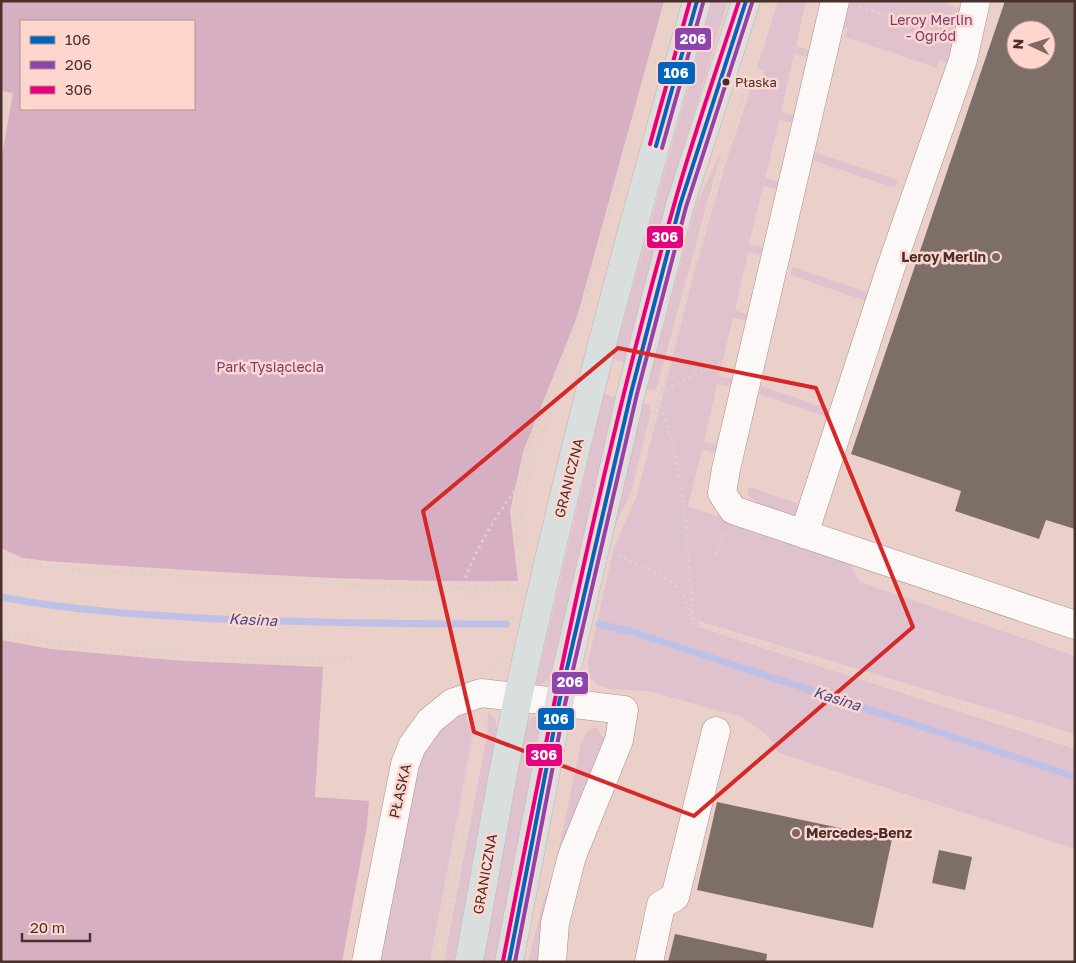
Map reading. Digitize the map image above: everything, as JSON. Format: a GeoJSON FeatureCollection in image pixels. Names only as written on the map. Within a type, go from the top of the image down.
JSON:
{"type":"FeatureCollection","features":[{"type":"Feature","properties":{"kind":"main road","name":"GRANICZNA"},"geometry":{"type":"LineString","coordinates":[[469,962],[518,696],[527,587],[597,362],[697,1]]}},
{"type":"Feature","properties":{"kind":"main road"},"geometry":{"type":"LineString","coordinates":[[509,962],[559,703],[631,393],[680,205],[746,1]]}},
{"type":"Feature","properties":{"kind":"street"},"geometry":{"type":"LineString","coordinates":[[804,534],[890,270],[963,60],[976,1]]}},
{"type":"Feature","properties":{"kind":"street"},"geometry":{"type":"LineString","coordinates":[[844,3],[750,370],[722,493],[732,510],[1075,625]]}},
{"type":"Feature","properties":{"kind":"street","name":"PŁASKA"},"geometry":{"type":"LineString","coordinates":[[366,962],[395,806],[405,764],[412,746],[430,721],[457,701],[481,693],[624,710],[619,740],[572,856],[555,923],[552,962]]}},
{"type":"Feature","properties":{"kind":"street"},"geometry":{"type":"LineString","coordinates":[[649,962],[661,905],[675,897],[716,730]]}},
{"type":"Feature","properties":{"kind":"path"},"geometry":{"type":"LineString","coordinates":[[844,3],[966,42]]}},
{"type":"Feature","properties":{"kind":"path"},"geometry":{"type":"LineString","coordinates":[[728,143],[748,83]]}},
{"type":"Feature","properties":{"kind":"path"},"geometry":{"type":"LineString","coordinates":[[521,568],[514,509],[527,450],[567,355],[580,318],[633,126]]}},
{"type":"Feature","properties":{"kind":"path"},"geometry":{"type":"LineString","coordinates":[[648,438],[726,152]]}},
{"type":"Feature","properties":{"kind":"path"},"geometry":{"type":"LineString","coordinates":[[660,393],[718,363],[750,370]]}},
{"type":"Feature","properties":{"kind":"path"},"geometry":{"type":"LineString","coordinates":[[658,400],[672,445],[684,504],[693,623]]}},
{"type":"Feature","properties":{"kind":"path"},"geometry":{"type":"LineString","coordinates":[[461,589],[471,561],[488,531],[520,483]]}},
{"type":"Feature","properties":{"kind":"path"},"geometry":{"type":"LineString","coordinates":[[614,553],[671,581],[684,596],[693,623]]}},
{"type":"Feature","properties":{"kind":"path"},"geometry":{"type":"LineString","coordinates":[[2,561],[56,568],[276,583],[461,589],[527,587]]}},
{"type":"Feature","properties":{"kind":"path"},"geometry":{"type":"LineString","coordinates":[[461,589],[468,600],[472,598],[478,589]]}},
{"type":"Feature","properties":{"kind":"path"},"geometry":{"type":"LineString","coordinates":[[693,623],[1075,744]]}},
{"type":"Feature","properties":{"kind":"path"},"geometry":{"type":"LineString","coordinates":[[1,632],[51,643],[144,652],[309,659],[356,657]]}},
{"type":"Feature","properties":{"kind":"path"},"geometry":{"type":"LineString","coordinates":[[481,672],[503,655]]}},
{"type":"Feature","properties":{"kind":"path"},"geometry":{"type":"LineString","coordinates":[[482,739],[484,710]]}},
{"type":"Feature","properties":{"kind":"path"},"geometry":{"type":"LineString","coordinates":[[433,962],[477,728],[474,716]]}},
{"type":"Feature","properties":{"kind":"path"},"geometry":{"type":"LineString","coordinates":[[440,962],[474,784]]}},
{"type":"Feature","properties":{"kind":"highlighted area"},"geometry":{"type":"Polygon","coordinates":[[[618,348],[816,388],[913,627],[694,816],[474,732],[423,511],[618,348]]]}},
{"type":"Feature","properties":{"kind":"green space","name":"Park Tysiąclecia"},"geometry":{"type":"Polygon","coordinates":[[[1,1],[664,1],[577,317],[523,452],[510,511],[518,581],[282,576],[165,569],[23,558],[1,548],[1,161],[13,93],[1,91],[1,1]]]}},
{"type":"Feature","properties":{"kind":"green space"},"geometry":{"type":"Polygon","coordinates":[[[712,1],[728,1],[662,218],[624,362],[613,359],[712,1]]]}},
{"type":"Feature","properties":{"kind":"green space"},"geometry":{"type":"Polygon","coordinates":[[[778,1],[806,1],[796,46],[811,51],[809,57],[794,54],[781,112],[795,116],[794,123],[779,120],[765,178],[780,182],[778,189],[763,186],[749,244],[765,248],[764,255],[748,252],[735,310],[750,315],[748,321],[733,318],[719,376],[733,379],[732,387],[717,384],[704,442],[718,445],[716,453],[702,450],[688,506],[848,560],[860,582],[1075,656],[1075,734],[698,621],[698,627],[1075,749],[1075,849],[779,753],[768,736],[742,717],[649,691],[609,689],[598,685],[590,678],[588,663],[614,548],[637,495],[694,274],[727,159],[752,85],[759,87],[760,85],[764,70],[757,68],[778,1]]]}},
{"type":"Feature","properties":{"kind":"green space","name":"Leroy Merlin - Ogród"},"geometry":{"type":"Polygon","coordinates":[[[850,1],[936,1],[964,10],[950,64],[939,60],[937,68],[845,37],[848,29],[844,27],[850,1]]]}},
{"type":"Feature","properties":{"kind":"green space"},"geometry":{"type":"Polygon","coordinates":[[[814,152],[898,180],[895,188],[812,160],[814,152]]]}},
{"type":"Feature","properties":{"kind":"green space"},"geometry":{"type":"Polygon","coordinates":[[[719,155],[657,387],[654,390],[647,389],[696,206],[719,155]]]}},
{"type":"Feature","properties":{"kind":"green space"},"geometry":{"type":"Polygon","coordinates":[[[793,267],[872,294],[869,302],[790,275],[793,267]]]}},
{"type":"Feature","properties":{"kind":"green space"},"geometry":{"type":"Polygon","coordinates":[[[761,386],[832,410],[830,418],[759,394],[761,386]]]}},
{"type":"Feature","properties":{"kind":"green space"},"geometry":{"type":"Polygon","coordinates":[[[604,394],[616,397],[549,680],[539,685],[536,684],[604,394]]]}},
{"type":"Feature","properties":{"kind":"green space"},"geometry":{"type":"Polygon","coordinates":[[[643,404],[648,404],[651,411],[631,493],[612,531],[643,404]]]}},
{"type":"Feature","properties":{"kind":"green space"},"geometry":{"type":"Polygon","coordinates":[[[750,487],[798,504],[800,506],[795,516],[760,505],[750,496],[747,490],[750,487]]]}},
{"type":"Feature","properties":{"kind":"green space"},"geometry":{"type":"Polygon","coordinates":[[[1,640],[50,649],[184,661],[323,667],[315,797],[369,801],[367,826],[342,962],[1,962],[1,640]]]}},
{"type":"Feature","properties":{"kind":"green space"},"geometry":{"type":"Polygon","coordinates":[[[488,711],[495,719],[497,730],[454,962],[444,962],[487,735],[488,711]]]}},
{"type":"Feature","properties":{"kind":"green space"},"geometry":{"type":"Polygon","coordinates":[[[466,713],[466,721],[471,721],[474,727],[430,962],[377,962],[411,799],[423,756],[441,730],[466,713]]]}},
{"type":"Feature","properties":{"kind":"green space"},"geometry":{"type":"Polygon","coordinates":[[[543,715],[495,962],[482,962],[527,725],[531,718],[543,715]]]}},
{"type":"Feature","properties":{"kind":"green space"},"geometry":{"type":"Polygon","coordinates":[[[596,727],[602,736],[609,738],[544,962],[528,962],[543,902],[553,878],[581,743],[588,731],[596,727]]]}},
{"type":"Feature","properties":{"kind":"building","name":"Leroy Merlin"},"geometry":{"type":"Polygon","coordinates":[[[1005,1],[1075,1],[1075,529],[1046,520],[1039,539],[955,511],[961,491],[851,454],[1005,1]]]}},
{"type":"Feature","properties":{"kind":"building"},"geometry":{"type":"Polygon","coordinates":[[[717,802],[892,839],[873,928],[697,890],[717,802]]]}},
{"type":"Feature","properties":{"kind":"building"},"geometry":{"type":"Polygon","coordinates":[[[939,850],[972,857],[965,890],[932,883],[939,850]]]}},
{"type":"Feature","properties":{"kind":"building"},"geometry":{"type":"Polygon","coordinates":[[[675,934],[767,954],[766,962],[668,962],[675,934]]]}},
{"type":"Feature","properties":{"kind":"waterway","name":"Kasina"},"geometry":{"type":"LineString","coordinates":[[1,597],[82,609],[219,619],[362,623],[506,624]]}},
{"type":"Feature","properties":{"kind":"waterway","name":"Kasina"},"geometry":{"type":"LineString","coordinates":[[599,624],[633,632],[1075,777]]}},
{"type":"Feature","properties":{"kind":"transit line","name":"306"},"geometry":{"type":"LineString","coordinates":[[650,144],[690,1]]}},
{"type":"Feature","properties":{"kind":"transit line","name":"106"},"geometry":{"type":"LineString","coordinates":[[656,146],[697,1]]}},
{"type":"Feature","properties":{"kind":"transit line","name":"306"},"geometry":{"type":"LineString","coordinates":[[503,961],[580,581],[624,392],[681,179],[739,1]]}},
{"type":"Feature","properties":{"kind":"transit line","name":"106"},"geometry":{"type":"LineString","coordinates":[[509,962],[559,703],[631,393],[680,205],[746,1]]}},
{"type":"Feature","properties":{"kind":"transit line","name":"206"},"geometry":{"type":"LineString","coordinates":[[662,148],[703,3]]}},
{"type":"Feature","properties":{"kind":"transit line","name":"206"},"geometry":{"type":"LineString","coordinates":[[515,962],[565,704],[637,394],[686,207],[752,3]]}},
{"type":"Feature","properties":{"kind":"place","name":"Płaska"},"geometry":{"type":"Point","coordinates":[726,82]}},
{"type":"Feature","properties":{"kind":"place","name":"Leroy Merlin"},"geometry":{"type":"Point","coordinates":[996,257]}},
{"type":"Feature","properties":{"kind":"place","name":"Mercedes-Benz"},"geometry":{"type":"Point","coordinates":[796,833]}}]}
